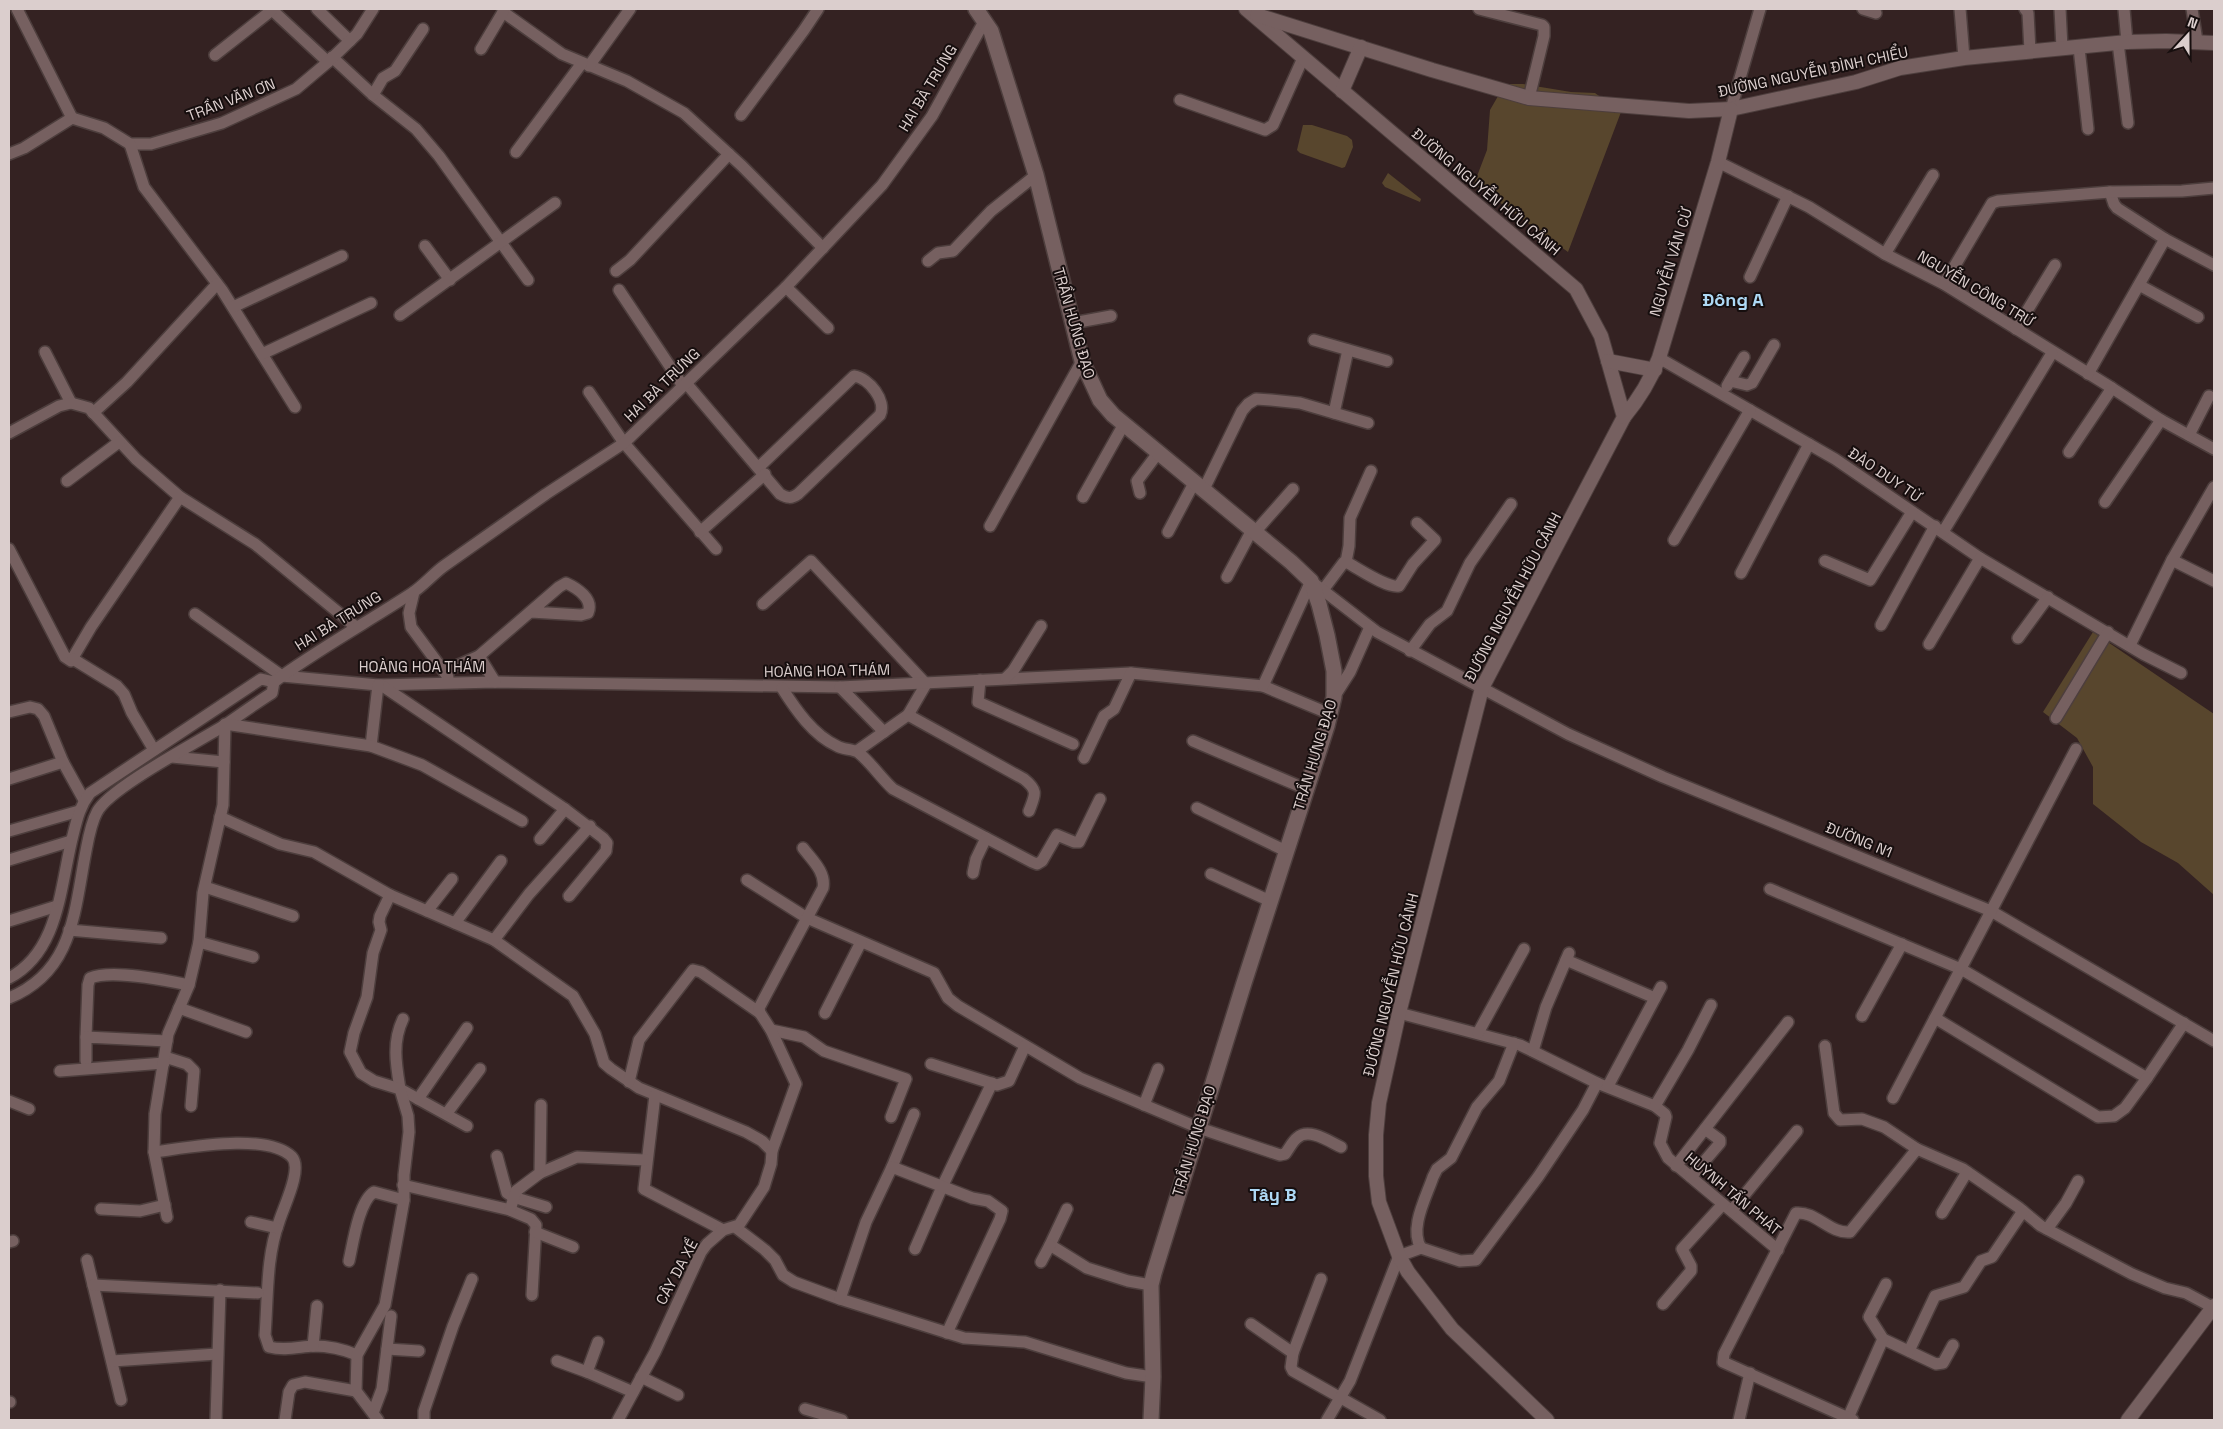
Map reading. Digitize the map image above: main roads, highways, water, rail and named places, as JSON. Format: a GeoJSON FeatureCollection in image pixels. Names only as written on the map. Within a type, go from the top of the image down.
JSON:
{"type":"FeatureCollection","features":[{"type":"Feature","properties":{"kind":"main road","name":"TRẦN HƯNG ĐẠO"},"geometry":{"type":"LineString","coordinates":[[980,15],[991,31],[1036,175],[1082,361],[1100,400],[1124,424],[1317,585],[1319,604],[1334,671],[1334,696],[1330,714],[1151,1285],[1153,1377],[1151,1420]]}},
{"type":"Feature","properties":{"kind":"district","name":"Đông A"},"geometry":{"type":"Point","coordinates":[1733,300]}},
{"type":"Feature","properties":{"kind":"district","name":"Tây B"},"geometry":{"type":"Point","coordinates":[1273,1195]}}]}
